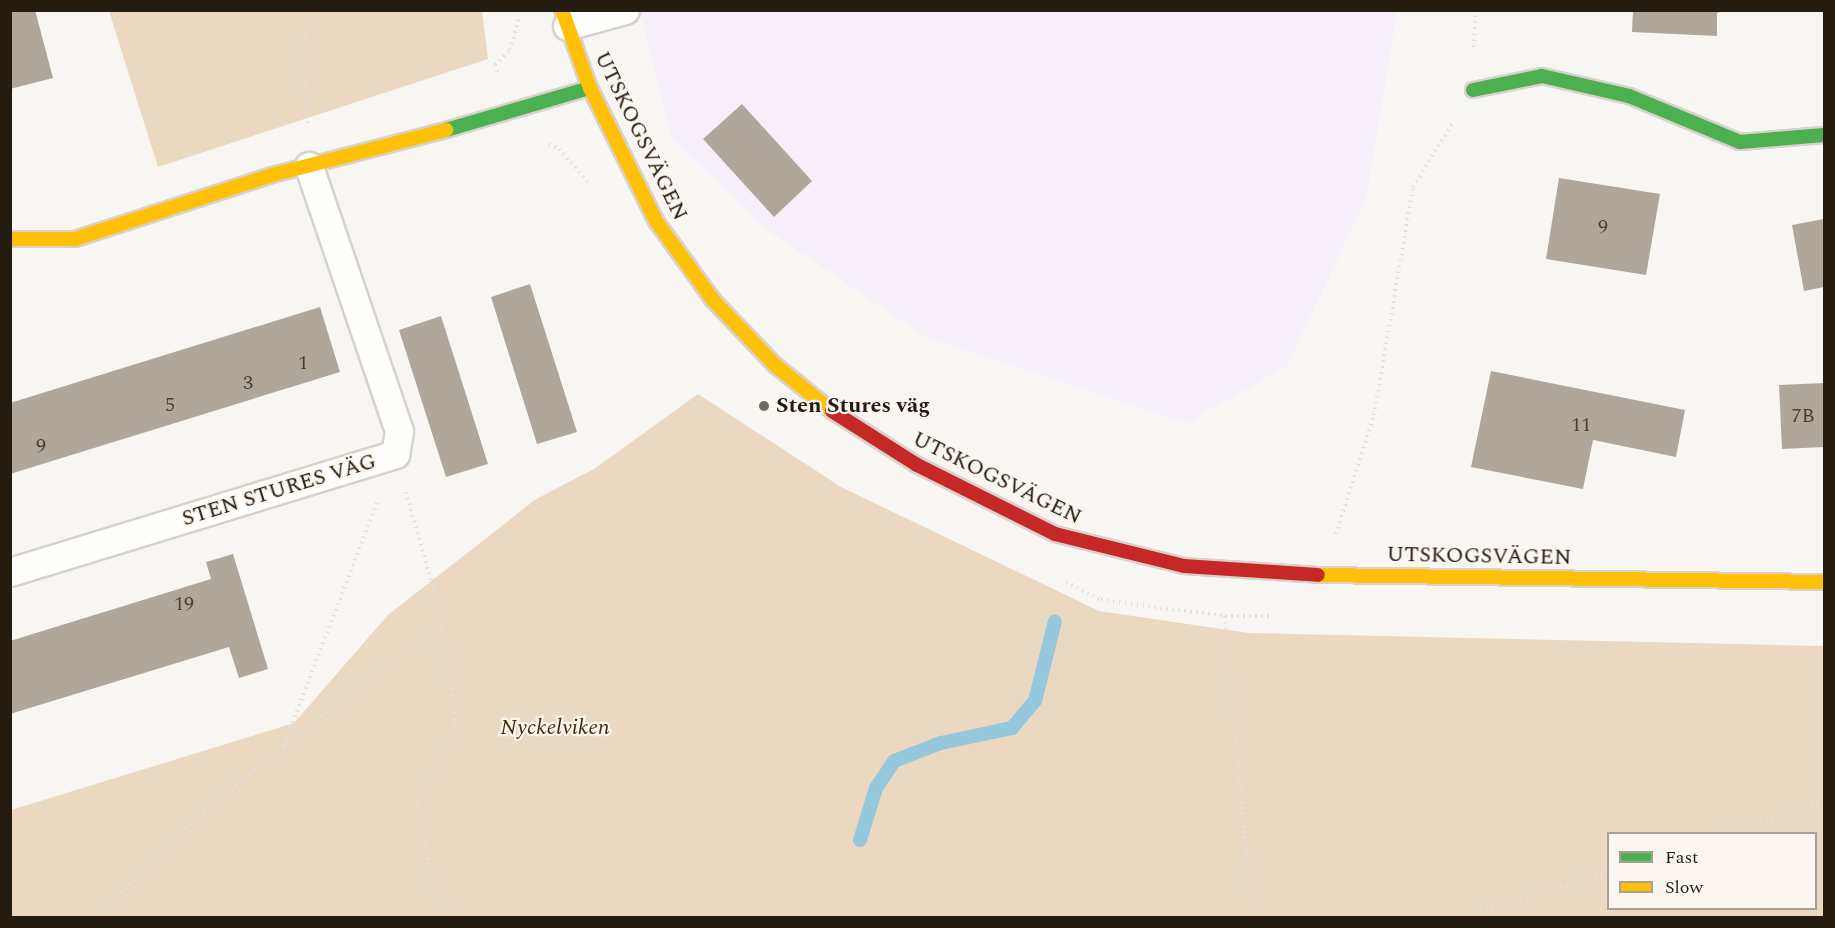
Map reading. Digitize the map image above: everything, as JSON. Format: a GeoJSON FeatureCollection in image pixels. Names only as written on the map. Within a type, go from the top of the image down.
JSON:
{"type":"FeatureCollection","features":[{"type":"Feature","properties":{"kind":"street","name":"UTSKOGSVÄGEN"},"geometry":{"type":"LineString","coordinates":[[564,18],[590,88],[656,221],[713,300],[775,365],[837,415],[917,465],[1055,534],[1184,566],[1324,575],[1824,582]]}},
{"type":"Feature","properties":{"kind":"street"},"geometry":{"type":"LineString","coordinates":[[1473,90],[1542,76],[1629,96],[1740,142],[1824,135]]}},
{"type":"Feature","properties":{"kind":"street"},"geometry":{"type":"LineString","coordinates":[[10,239],[75,239],[309,166],[414,140],[507,110],[590,88]]}},
{"type":"Feature","properties":{"kind":"lane"},"geometry":{"type":"LineString","coordinates":[[564,18],[625,10]]}},
{"type":"Feature","properties":{"kind":"lane","name":"STEN STURES VÄG"},"geometry":{"type":"LineString","coordinates":[[10,572],[395,454],[399,430],[309,166]]}},
{"type":"Feature","properties":{"kind":"path"},"geometry":{"type":"LineString","coordinates":[[308,10],[304,46],[309,166]]}},
{"type":"Feature","properties":{"kind":"path"},"geometry":{"type":"LineString","coordinates":[[522,10],[510,50],[495,64],[507,110],[517,136],[537,139],[559,149],[589,184]]}},
{"type":"Feature","properties":{"kind":"path"},"geometry":{"type":"LineString","coordinates":[[1324,575],[1374,415],[1413,187],[1473,90]]}},
{"type":"Feature","properties":{"kind":"path"},"geometry":{"type":"LineString","coordinates":[[395,454],[443,623],[455,727],[418,804],[435,899],[465,918]]}},
{"type":"Feature","properties":{"kind":"path"},"geometry":{"type":"LineString","coordinates":[[283,746],[395,454]]}},
{"type":"Feature","properties":{"kind":"path"},"geometry":{"type":"LineString","coordinates":[[1060,578],[1101,600],[1225,616],[1283,616]]}},
{"type":"Feature","properties":{"kind":"path"},"geometry":{"type":"LineString","coordinates":[[1225,616],[1252,918]]}},
{"type":"Feature","properties":{"kind":"path"},"geometry":{"type":"LineString","coordinates":[[95,918],[185,828],[283,746],[443,623]]}},
{"type":"Feature","properties":{"kind":"path"},"geometry":{"type":"LineString","coordinates":[[1732,832],[1824,801]]}},
{"type":"Feature","properties":{"kind":"path"},"geometry":{"type":"LineString","coordinates":[[1790,812],[1798,832]]}},
{"type":"Feature","properties":{"kind":"path"},"geometry":{"type":"LineString","coordinates":[[1457,918],[1607,873]]}},
{"type":"Feature","properties":{"kind":"path"},"geometry":{"type":"LineString","coordinates":[[1817,877],[1824,893]]}},
{"type":"Feature","properties":{"kind":"shaded area"},"geometry":{"type":"Polygon","coordinates":[[[640,11],[1397,11],[1366,199],[1287,366],[1187,423],[926,337],[764,228],[670,136],[640,11]]]}},
{"type":"Feature","properties":{"kind":"green space"},"geometry":{"type":"Polygon","coordinates":[[[109,11],[482,11],[488,59],[158,167],[109,11]]]}},
{"type":"Feature","properties":{"kind":"green space","name":"Nyckelviken"},"geometry":{"type":"Polygon","coordinates":[[[698,394],[841,487],[1099,611],[1249,633],[1824,646],[1824,917],[11,917],[11,810],[294,723],[388,615],[536,499],[594,469],[698,394]]]}},
{"type":"Feature","properties":{"kind":"building"},"geometry":{"type":"Polygon","coordinates":[[[10,10],[35,10],[53,78],[10,89],[10,10]]]}},
{"type":"Feature","properties":{"kind":"building"},"geometry":{"type":"Polygon","coordinates":[[[1633,10],[1726,10],[1717,13],[1717,36],[1632,32],[1633,10]]]}},
{"type":"Feature","properties":{"kind":"building"},"geometry":{"type":"Polygon","coordinates":[[[742,104],[812,181],[774,217],[703,139],[742,104]]]}},
{"type":"Feature","properties":{"kind":"building"},"geometry":{"type":"Polygon","coordinates":[[[1559,178],[1660,194],[1646,275],[1546,259],[1559,178]]]}},
{"type":"Feature","properties":{"kind":"building"},"geometry":{"type":"Polygon","coordinates":[[[1824,219],[1824,287],[1804,291],[1792,225],[1824,219]]]}},
{"type":"Feature","properties":{"kind":"building"},"geometry":{"type":"Polygon","coordinates":[[[530,284],[577,432],[537,444],[491,297],[530,284]]]}},
{"type":"Feature","properties":{"kind":"building"},"geometry":{"type":"Polygon","coordinates":[[[320,307],[340,372],[10,474],[10,403],[320,307]]]}},
{"type":"Feature","properties":{"kind":"building"},"geometry":{"type":"Polygon","coordinates":[[[441,316],[488,464],[446,477],[399,330],[441,316]]]}},
{"type":"Feature","properties":{"kind":"building"},"geometry":{"type":"Polygon","coordinates":[[[1491,371],[1685,410],[1676,457],[1593,440],[1583,489],[1471,467],[1491,371]]]}},
{"type":"Feature","properties":{"kind":"building"},"geometry":{"type":"Polygon","coordinates":[[[1824,383],[1824,447],[1782,449],[1779,385],[1824,383]]]}},
{"type":"Feature","properties":{"kind":"building"},"geometry":{"type":"Polygon","coordinates":[[[233,554],[268,669],[239,678],[229,647],[10,714],[10,641],[211,579],[206,562],[233,554]]]}},
{"type":"Feature","properties":{"kind":"waterway"},"geometry":{"type":"LineString","coordinates":[[860,840],[876,788],[894,761],[941,743],[1012,728],[1035,701],[1055,621]]}},
{"type":"Feature","properties":{"kind":"traffic: fast"},"geometry":{"type":"LineString","coordinates":[[1473,90],[1542,76],[1629,96],[1740,142],[1824,135]]}},
{"type":"Feature","properties":{"kind":"traffic: fast"},"geometry":{"type":"LineString","coordinates":[[446,130],[590,88]]}},
{"type":"Feature","properties":{"kind":"traffic: slow"},"geometry":{"type":"LineString","coordinates":[[562,10],[590,88],[656,221],[713,300],[775,365],[832,411]]}},
{"type":"Feature","properties":{"kind":"traffic: slow"},"geometry":{"type":"LineString","coordinates":[[10,239],[75,239],[272,175],[446,130]]}},
{"type":"Feature","properties":{"kind":"traffic: slow"},"geometry":{"type":"LineString","coordinates":[[1318,575],[1824,582]]}},
{"type":"Feature","properties":{"kind":"traffic: jam"},"geometry":{"type":"LineString","coordinates":[[832,411],[917,465],[1055,534],[1184,566],[1318,575]]}},
{"type":"Feature","properties":{"kind":"place","name":"Sten Stures väg"},"geometry":{"type":"Point","coordinates":[764,406]}}]}
